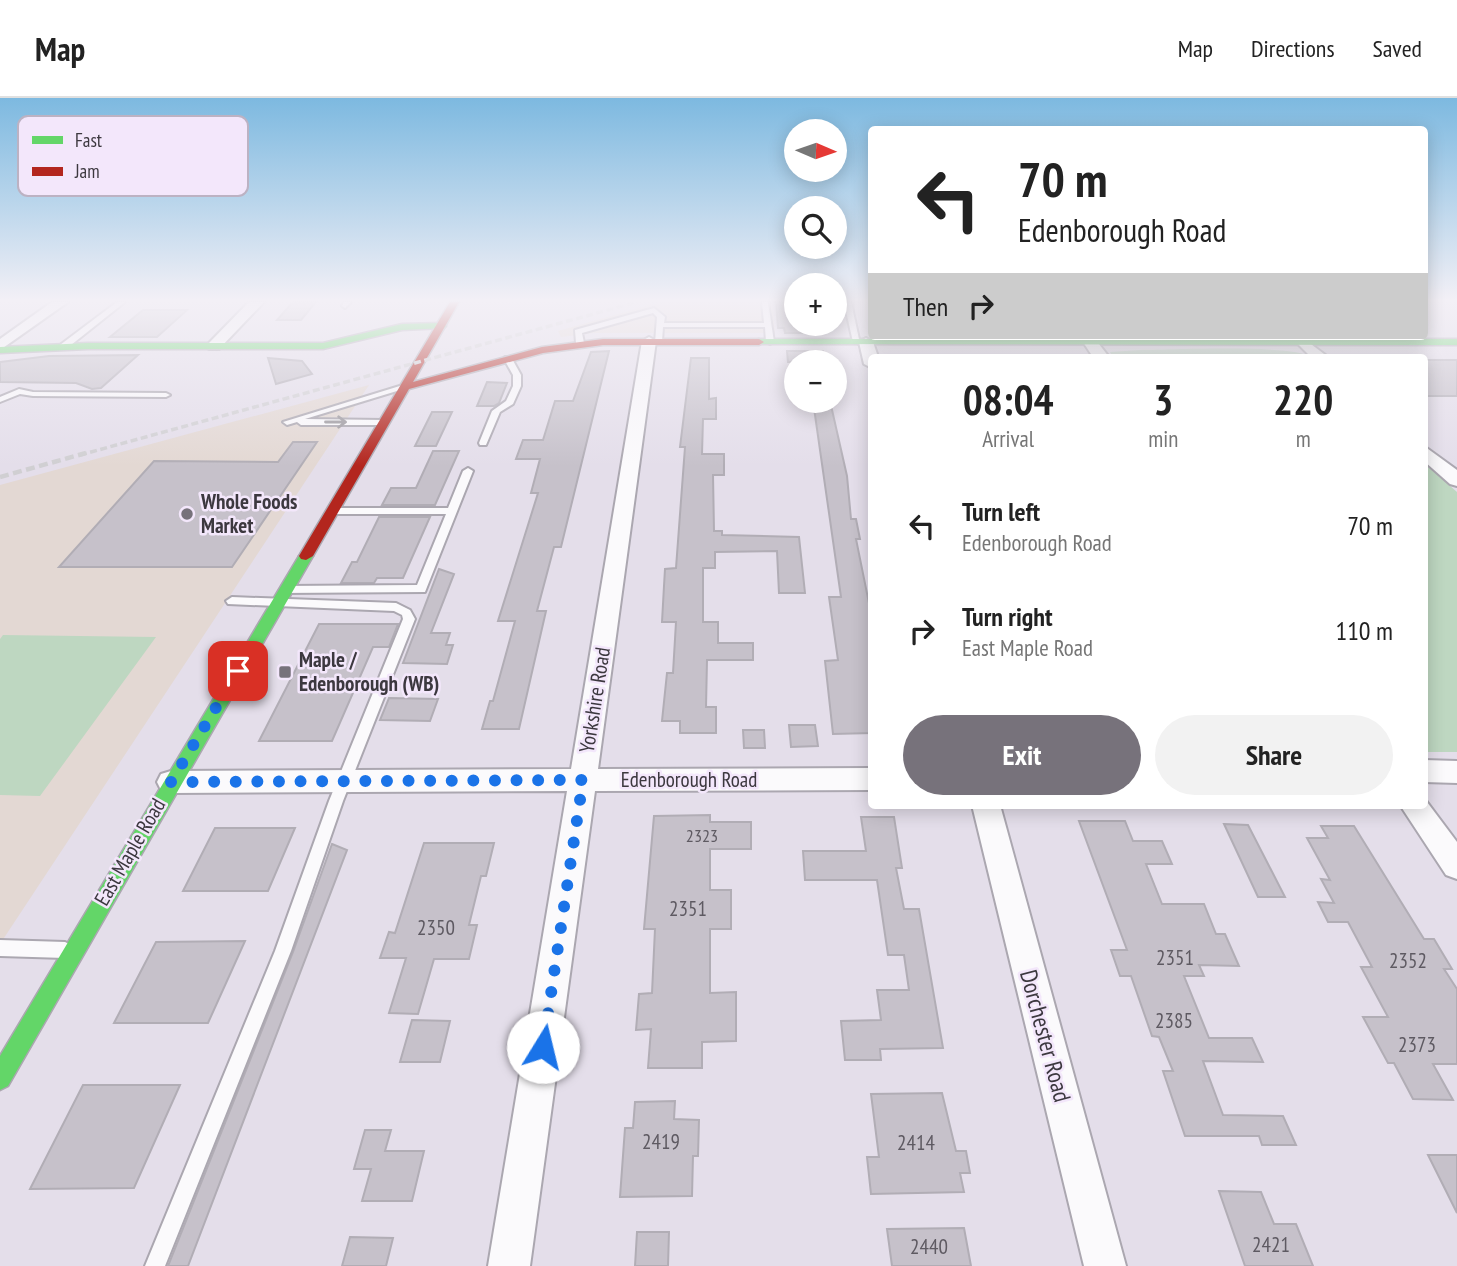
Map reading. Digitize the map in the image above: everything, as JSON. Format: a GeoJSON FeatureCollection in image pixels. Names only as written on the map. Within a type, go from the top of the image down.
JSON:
{"type":"FeatureCollection","features":[{"type":"Feature","properties":{"kind":"street","name":"East Maple Road"},"geometry":{"type":"LineString","coordinates":[[0,1078],[171,782],[423,357]]}},
{"type":"Feature","properties":{"kind":"street"},"geometry":{"type":"LineString","coordinates":[[406,387],[519,357]]}},
{"type":"Feature","properties":{"kind":"street","name":"Yorkshire Road"},"geometry":{"type":"LineString","coordinates":[[509,1266],[583,780],[653,357]]}},
{"type":"Feature","properties":{"kind":"street"},"geometry":{"type":"LineString","coordinates":[[1428,455],[1457,480]]}},
{"type":"Feature","properties":{"kind":"street"},"geometry":{"type":"LineString","coordinates":[[1428,771],[1457,772]]}},
{"type":"Feature","properties":{"kind":"street","name":"Edenborough Road"},"geometry":{"type":"LineString","coordinates":[[171,782],[345,779],[868,779]]}},
{"type":"Feature","properties":{"kind":"street","name":"Dorchester Road"},"geometry":{"type":"LineString","coordinates":[[987,809],[1105,1266]]}},
{"type":"Feature","properties":{"kind":"street"},"geometry":{"type":"LineString","coordinates":[[1417,809],[1457,866]]}},
{"type":"Feature","properties":{"kind":"lane"},"geometry":{"type":"LineString","coordinates":[[483,443],[496,411],[510,402],[517,386],[517,374],[508,359]]}},
{"type":"Feature","properties":{"kind":"lane"},"geometry":{"type":"LineString","coordinates":[[384,423],[287,422],[406,387]]}},
{"type":"Feature","properties":{"kind":"lane"},"geometry":{"type":"LineString","coordinates":[[0,400],[19,391],[33,394],[166,395]]}},
{"type":"Feature","properties":{"kind":"lane"},"geometry":{"type":"LineString","coordinates":[[232,601],[421,589],[468,471]]}},
{"type":"Feature","properties":{"kind":"lane"},"geometry":{"type":"LineString","coordinates":[[332,511],[453,511]]}},
{"type":"Feature","properties":{"kind":"lane"},"geometry":{"type":"LineString","coordinates":[[155,1266],[283,951],[345,779],[409,619],[406,613],[396,607],[281,597]]}},
{"type":"Feature","properties":{"kind":"lane"},"geometry":{"type":"LineString","coordinates":[[0,948],[73,951]]}},
{"type":"Feature","properties":{"kind":"shaded area"},"geometry":{"type":"Polygon","coordinates":[[[369,385],[0,944],[0,485],[369,385]]]}},
{"type":"Feature","properties":{"kind":"green space"},"geometry":{"type":"Polygon","coordinates":[[[1428,467],[1457,492],[1457,752],[1428,752],[1428,467]]]}},
{"type":"Feature","properties":{"kind":"green space"},"geometry":{"type":"Polygon","coordinates":[[[3,635],[156,637],[40,796],[0,795],[0,639],[3,635]]]}},
{"type":"Feature","properties":{"kind":"building"},"geometry":{"type":"Polygon","coordinates":[[[45,357],[136,357],[101,388],[92,389],[76,383],[0,382],[0,362],[45,357]]]}},
{"type":"Feature","properties":{"kind":"building"},"geometry":{"type":"Polygon","coordinates":[[[589,357],[608,357],[561,547],[554,547],[537,611],[546,611],[519,729],[482,729],[490,701],[493,701],[515,621],[498,621],[538,493],[531,493],[540,459],[516,459],[523,440],[543,440],[555,401],[573,401],[589,357]]]}},
{"type":"Feature","properties":{"kind":"building"},"geometry":{"type":"Polygon","coordinates":[[[268,358],[302,361],[312,374],[276,384],[268,358]]]}},
{"type":"Feature","properties":{"kind":"building"},"geometry":{"type":"Polygon","coordinates":[[[691,358],[709,358],[709,399],[716,398],[716,419],[703,419],[702,454],[724,454],[724,475],[713,475],[714,531],[722,531],[722,535],[799,537],[805,593],[779,593],[777,551],[715,552],[715,568],[703,568],[703,622],[718,622],[718,643],[753,643],[753,660],[707,660],[706,707],[716,707],[716,733],[680,733],[680,721],[662,721],[667,673],[673,673],[676,622],[662,622],[665,569],[676,568],[685,447],[680,447],[691,358]]]}},
{"type":"Feature","properties":{"kind":"building"},"geometry":{"type":"Polygon","coordinates":[[[1428,360],[1457,360],[1457,396],[1428,396],[1428,360]]]}},
{"type":"Feature","properties":{"kind":"building"},"geometry":{"type":"Polygon","coordinates":[[[487,382],[507,383],[499,403],[494,406],[477,406],[487,382]]]}},
{"type":"Feature","properties":{"kind":"building"},"geometry":{"type":"Polygon","coordinates":[[[432,412],[452,412],[436,446],[415,446],[432,412]]]}},
{"type":"Feature","properties":{"kind":"building"},"geometry":{"type":"Polygon","coordinates":[[[815,413],[833,413],[847,476],[851,519],[856,519],[860,539],[856,539],[868,598],[868,733],[833,734],[825,661],[838,660],[829,597],[841,597],[815,413]]]}},
{"type":"Feature","properties":{"kind":"building","name":"Whole Foods Market"},"geometry":{"type":"Polygon","coordinates":[[[293,442],[317,442],[232,567],[59,567],[154,461],[278,462],[293,442]]]}},
{"type":"Feature","properties":{"kind":"building"},"geometry":{"type":"Polygon","coordinates":[[[433,451],[459,451],[435,505],[382,505],[391,488],[416,488],[433,451]]]}},
{"type":"Feature","properties":{"kind":"building"},"geometry":{"type":"Polygon","coordinates":[[[379,517],[430,517],[403,578],[377,578],[374,583],[341,583],[352,562],[357,562],[379,517]]]}},
{"type":"Feature","properties":{"kind":"building"},"geometry":{"type":"Polygon","coordinates":[[[439,569],[454,574],[431,633],[450,633],[446,645],[453,645],[447,664],[403,663],[439,569]]]}},
{"type":"Feature","properties":{"kind":"building"},"geometry":{"type":"Polygon","coordinates":[[[319,624],[398,624],[389,647],[373,647],[332,741],[259,741],[319,624]]]}},
{"type":"Feature","properties":{"kind":"building"},"geometry":{"type":"Polygon","coordinates":[[[389,698],[438,699],[430,721],[380,720],[389,698]]]}},
{"type":"Feature","properties":{"kind":"building"},"geometry":{"type":"Polygon","coordinates":[[[789,725],[815,725],[818,746],[791,747],[789,725]]]}},
{"type":"Feature","properties":{"kind":"building"},"geometry":{"type":"Polygon","coordinates":[[[743,730],[764,730],[765,748],[744,748],[743,730]]]}},
{"type":"Feature","properties":{"kind":"building"},"geometry":{"type":"Polygon","coordinates":[[[710,815],[710,822],[751,822],[751,849],[710,849],[710,890],[731,890],[731,929],[710,929],[710,993],[736,992],[736,1041],[702,1042],[702,1068],[648,1068],[651,1029],[636,1030],[639,994],[652,993],[655,929],[644,929],[654,816],[710,815]]]}},
{"type":"Feature","properties":{"kind":"building"},"geometry":{"type":"Polygon","coordinates":[[[861,817],[894,817],[902,868],[896,868],[904,909],[919,909],[943,1048],[880,1049],[881,1060],[845,1060],[841,1021],[881,1020],[877,990],[909,990],[904,955],[888,955],[877,880],[805,880],[803,851],[866,851],[861,817]]]}},
{"type":"Feature","properties":{"kind":"building"},"geometry":{"type":"Polygon","coordinates":[[[1079,821],[1125,821],[1133,841],[1162,841],[1172,864],[1146,864],[1162,904],[1204,904],[1216,934],[1225,934],[1239,966],[1199,965],[1204,976],[1184,976],[1209,1038],[1252,1038],[1263,1062],[1203,1061],[1223,1115],[1283,1116],[1296,1145],[1262,1145],[1259,1136],[1185,1136],[1163,1071],[1173,1071],[1159,1037],[1152,1036],[1131,976],[1120,976],[1111,950],[1127,950],[1079,821]]]}},
{"type":"Feature","properties":{"kind":"building"},"geometry":{"type":"Polygon","coordinates":[[[1224,824],[1248,825],[1285,897],[1258,897],[1224,824]]]}},
{"type":"Feature","properties":{"kind":"building"},"geometry":{"type":"Polygon","coordinates":[[[1321,826],[1354,826],[1424,939],[1434,939],[1452,969],[1444,969],[1457,989],[1457,1064],[1433,1064],[1453,1100],[1413,1099],[1394,1063],[1388,1063],[1363,1017],[1388,1017],[1361,967],[1372,967],[1348,922],[1328,922],[1318,902],[1334,903],[1321,879],[1330,880],[1307,838],[1328,838],[1321,826]]]}},
{"type":"Feature","properties":{"kind":"building"},"geometry":{"type":"Polygon","coordinates":[[[215,828],[295,828],[268,891],[183,891],[215,828]]]}},
{"type":"Feature","properties":{"kind":"building"},"geometry":{"type":"Polygon","coordinates":[[[424,843],[494,843],[486,876],[481,876],[469,925],[477,925],[469,959],[434,959],[418,1014],[389,1013],[406,958],[380,958],[389,932],[395,933],[424,843]]]}},
{"type":"Feature","properties":{"kind":"building"},"geometry":{"type":"Polygon","coordinates":[[[332,844],[347,850],[188,1266],[168,1266],[293,952],[332,844]]]}},
{"type":"Feature","properties":{"kind":"building"},"geometry":{"type":"Polygon","coordinates":[[[245,941],[208,1023],[114,1023],[156,942],[245,941]]]}},
{"type":"Feature","properties":{"kind":"building"},"geometry":{"type":"Polygon","coordinates":[[[412,1020],[450,1021],[440,1062],[400,1062],[412,1020]]]}},
{"type":"Feature","properties":{"kind":"building"},"geometry":{"type":"Polygon","coordinates":[[[83,1085],[180,1085],[134,1188],[30,1189],[83,1085]]]}},
{"type":"Feature","properties":{"kind":"building"},"geometry":{"type":"Polygon","coordinates":[[[942,1093],[956,1151],[966,1151],[970,1173],[960,1173],[964,1192],[871,1194],[867,1157],[879,1157],[871,1094],[942,1093]]]}},
{"type":"Feature","properties":{"kind":"building"},"geometry":{"type":"Polygon","coordinates":[[[675,1101],[674,1119],[699,1120],[698,1156],[693,1156],[692,1196],[620,1197],[625,1128],[633,1128],[635,1102],[675,1101]]]}},
{"type":"Feature","properties":{"kind":"building"},"geometry":{"type":"Polygon","coordinates":[[[365,1130],[391,1130],[385,1151],[424,1151],[412,1201],[362,1201],[371,1169],[354,1169],[365,1130]]]}},
{"type":"Feature","properties":{"kind":"building"},"geometry":{"type":"Polygon","coordinates":[[[1428,1155],[1457,1155],[1457,1213],[1428,1155]]]}},
{"type":"Feature","properties":{"kind":"building"},"geometry":{"type":"Polygon","coordinates":[[[1219,1191],[1261,1192],[1274,1224],[1296,1224],[1313,1266],[1245,1266],[1219,1191]]]}},
{"type":"Feature","properties":{"kind":"building"},"geometry":{"type":"Polygon","coordinates":[[[964,1228],[971,1266],[892,1266],[887,1229],[964,1228]]]}},
{"type":"Feature","properties":{"kind":"building"},"geometry":{"type":"Polygon","coordinates":[[[637,1232],[669,1232],[668,1266],[635,1266],[637,1232]]]}},
{"type":"Feature","properties":{"kind":"building"},"geometry":{"type":"Polygon","coordinates":[[[350,1237],[393,1238],[386,1266],[342,1266],[350,1237]]]}},
{"type":"Feature","properties":{"kind":"railway"},"geometry":{"type":"LineString","coordinates":[[80,455],[439,357]]}},
{"type":"Feature","properties":{"kind":"railway"},"geometry":{"type":"LineString","coordinates":[[0,477],[86,453]]}},
{"type":"Feature","properties":{"kind":"traffic: fast"},"geometry":{"type":"LineString","coordinates":[[0,1078],[306,556]]}},
{"type":"Feature","properties":{"kind":"traffic: jam"},"geometry":{"type":"LineString","coordinates":[[306,556],[423,357]]}},
{"type":"Feature","properties":{"kind":"traffic: jam"},"geometry":{"type":"LineString","coordinates":[[406,387],[518,357]]}},
{"type":"Feature","properties":{"kind":"place","name":"Whole Foods Market"},"geometry":{"type":"Point","coordinates":[187,514]}},
{"type":"Feature","properties":{"kind":"place","name":"Maple / Edenborough (WB)"},"geometry":{"type":"Point","coordinates":[285,672]}},
{"type":"Feature","properties":{"kind":"route"},"geometry":{"type":"LineString","coordinates":[[238,671],[171,782],[345,779],[583,780],[543,1047]]}}]}
